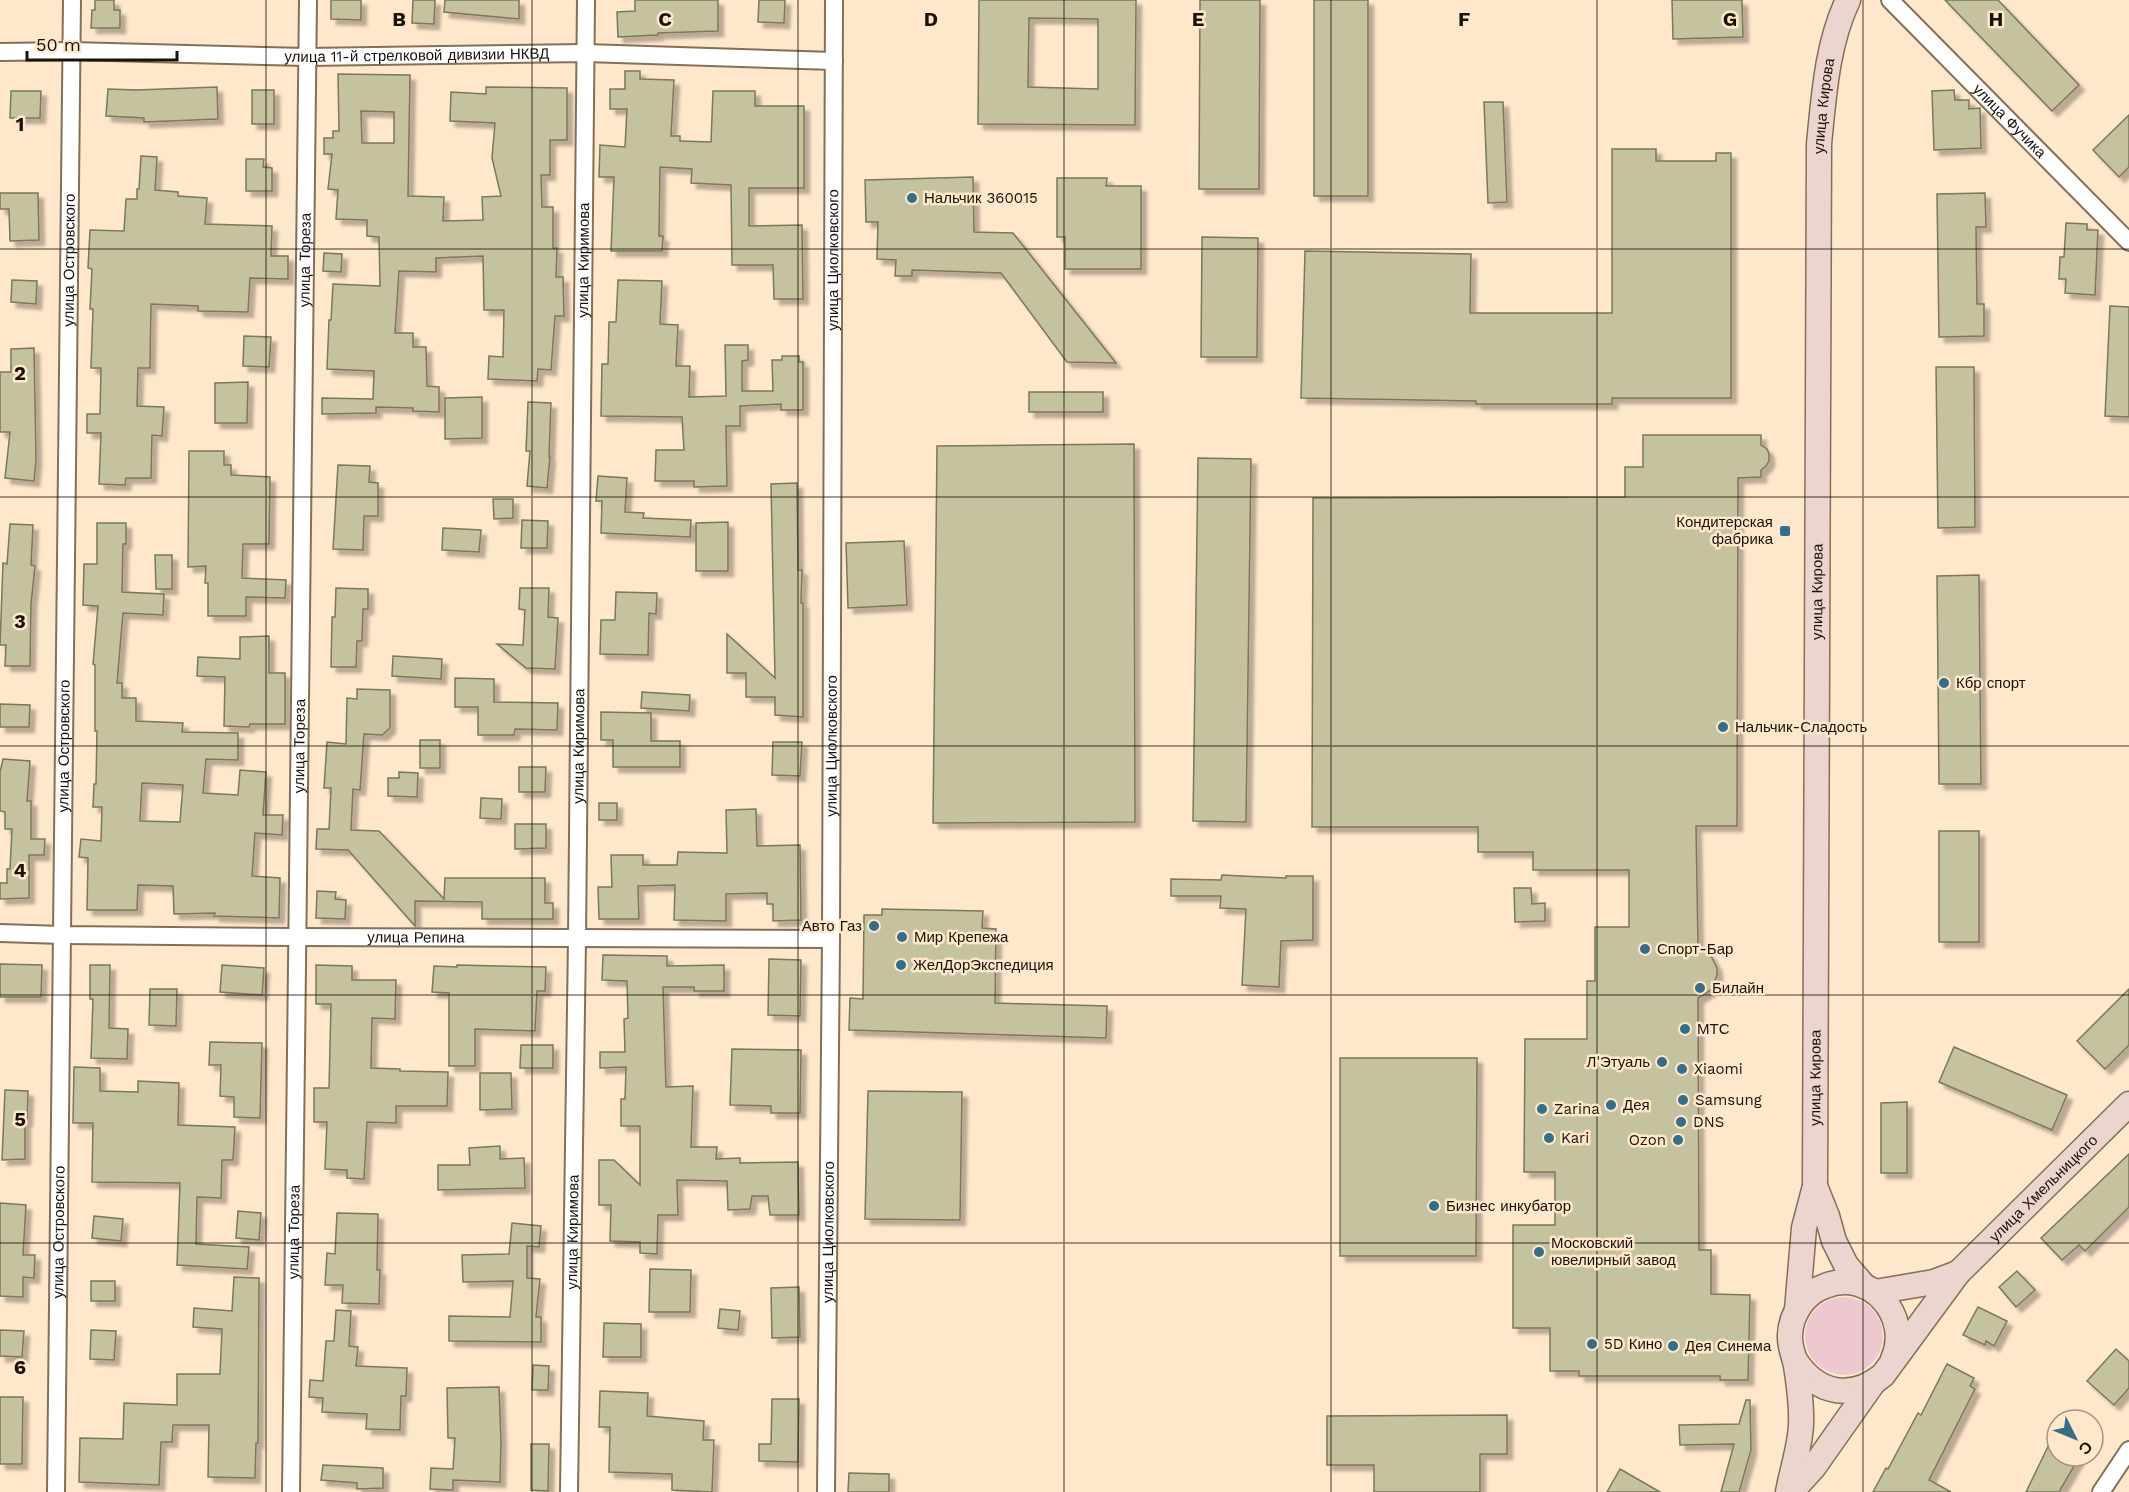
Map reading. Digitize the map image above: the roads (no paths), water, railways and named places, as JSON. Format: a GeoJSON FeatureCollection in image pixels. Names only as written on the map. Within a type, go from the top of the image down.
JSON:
{"type":"FeatureCollection","features":[{"type":"Feature","properties":{"kind":"main road","name":"улица Кирова"},"geometry":{"type":"LineString","coordinates":[[1815,1186],[1816,454],[1819,144],[1832,45],[1848,0]]}},
{"type":"Feature","properties":{"kind":"main road","name":"улица Хмельницкого"},"geometry":{"type":"LineString","coordinates":[[1891,1364],[1958,1273],[2129,1104]]}},
{"type":"Feature","properties":{"kind":"main road"},"geometry":{"type":"LineString","coordinates":[[1789,1492],[1813,1468],[1873,1383],[1891,1364],[1898,1338],[1893,1312],[1885,1301],[1846,1265],[1834,1241],[1815,1186]]}},
{"type":"Feature","properties":{"kind":"main road"},"geometry":{"type":"LineString","coordinates":[[1789,1492],[1801,1426],[1800,1392],[1790,1335],[1797,1310],[1804,1228],[1815,1186]]}},
{"type":"Feature","properties":{"kind":"main road"},"geometry":{"type":"LineString","coordinates":[[1797,1310],[1804,1300],[1826,1285],[1851,1282],[1870,1289],[1934,1282],[1958,1273]]}},
{"type":"Feature","properties":{"kind":"main road"},"geometry":{"type":"LineString","coordinates":[[1795,1360],[1811,1380],[1835,1390],[1848,1391],[1873,1383]]}},
{"type":"Feature","properties":{"kind":"street","name":"улица Островского"},"geometry":{"type":"LineString","coordinates":[[56,1492],[72,0]]}},
{"type":"Feature","properties":{"kind":"street","name":"улица Тореза"},"geometry":{"type":"LineString","coordinates":[[291,1492],[308,0]]}},
{"type":"Feature","properties":{"kind":"street","name":"улица Киримова"},"geometry":{"type":"LineString","coordinates":[[569,1492],[586,0]]}},
{"type":"Feature","properties":{"kind":"street","name":"улица Циолковского"},"geometry":{"type":"LineString","coordinates":[[826,1492],[831,939],[834,0]]}},
{"type":"Feature","properties":{"kind":"street","name":"улица Фучика"},"geometry":{"type":"LineString","coordinates":[[1890,0],[2129,242]]}},
{"type":"Feature","properties":{"kind":"street","name":"улица 11-й стрелковой дивизии НКВД"},"geometry":{"type":"LineString","coordinates":[[0,52],[71,51],[307,57],[586,53],[834,61]]}},
{"type":"Feature","properties":{"kind":"street","name":"улица Репина"},"geometry":{"type":"LineString","coordinates":[[0,933],[298,937],[831,939]]}},
{"type":"Feature","properties":{"kind":"street"},"geometry":{"type":"LineString","coordinates":[[2101,1492],[2129,1450]]}},
{"type":"Feature","properties":{"kind":"place","name":"Нальчик 360015"},"geometry":{"type":"Point","coordinates":[912,198]}},
{"type":"Feature","properties":{"kind":"place","name":"Кондитерская фабрика"},"geometry":{"type":"Point","coordinates":[1785,531]}},
{"type":"Feature","properties":{"kind":"place","name":"Кбр спорт"},"geometry":{"type":"Point","coordinates":[1944,683]}},
{"type":"Feature","properties":{"kind":"place","name":"Нальчик-Сладость"},"geometry":{"type":"Point","coordinates":[1723,727]}},
{"type":"Feature","properties":{"kind":"place","name":"Авто Газ"},"geometry":{"type":"Point","coordinates":[874,926]}},
{"type":"Feature","properties":{"kind":"place","name":"Мир Крепежа"},"geometry":{"type":"Point","coordinates":[902,937]}},
{"type":"Feature","properties":{"kind":"place","name":"Спорт-Бар"},"geometry":{"type":"Point","coordinates":[1645,949]}},
{"type":"Feature","properties":{"kind":"place","name":"ЖелДорЭкспедиция"},"geometry":{"type":"Point","coordinates":[901,965]}},
{"type":"Feature","properties":{"kind":"place","name":"Билайн"},"geometry":{"type":"Point","coordinates":[1700,988]}},
{"type":"Feature","properties":{"kind":"place","name":"МТС"},"geometry":{"type":"Point","coordinates":[1685,1029]}},
{"type":"Feature","properties":{"kind":"place","name":"Л'Этуаль"},"geometry":{"type":"Point","coordinates":[1662,1062]}},
{"type":"Feature","properties":{"kind":"place","name":"Xiaomi"},"geometry":{"type":"Point","coordinates":[1682,1069]}},
{"type":"Feature","properties":{"kind":"place","name":"Samsung"},"geometry":{"type":"Point","coordinates":[1683,1100]}},
{"type":"Feature","properties":{"kind":"place","name":"Дея"},"geometry":{"type":"Point","coordinates":[1611,1105]}},
{"type":"Feature","properties":{"kind":"place","name":"Zarina"},"geometry":{"type":"Point","coordinates":[1542,1109]}},
{"type":"Feature","properties":{"kind":"place","name":"DNS"},"geometry":{"type":"Point","coordinates":[1681,1122]}},
{"type":"Feature","properties":{"kind":"place","name":"Kari"},"geometry":{"type":"Point","coordinates":[1549,1138]}},
{"type":"Feature","properties":{"kind":"place","name":"Ozon"},"geometry":{"type":"Point","coordinates":[1678,1140]}},
{"type":"Feature","properties":{"kind":"place","name":"Бизнес инкубатор"},"geometry":{"type":"Point","coordinates":[1434,1206]}},
{"type":"Feature","properties":{"kind":"place","name":"Московский ювелирный завод"},"geometry":{"type":"Point","coordinates":[1539,1252]}},
{"type":"Feature","properties":{"kind":"place","name":"5D Кино"},"geometry":{"type":"Point","coordinates":[1592,1344]}},
{"type":"Feature","properties":{"kind":"place","name":"Дея Синема"},"geometry":{"type":"Point","coordinates":[1673,1346]}}]}
